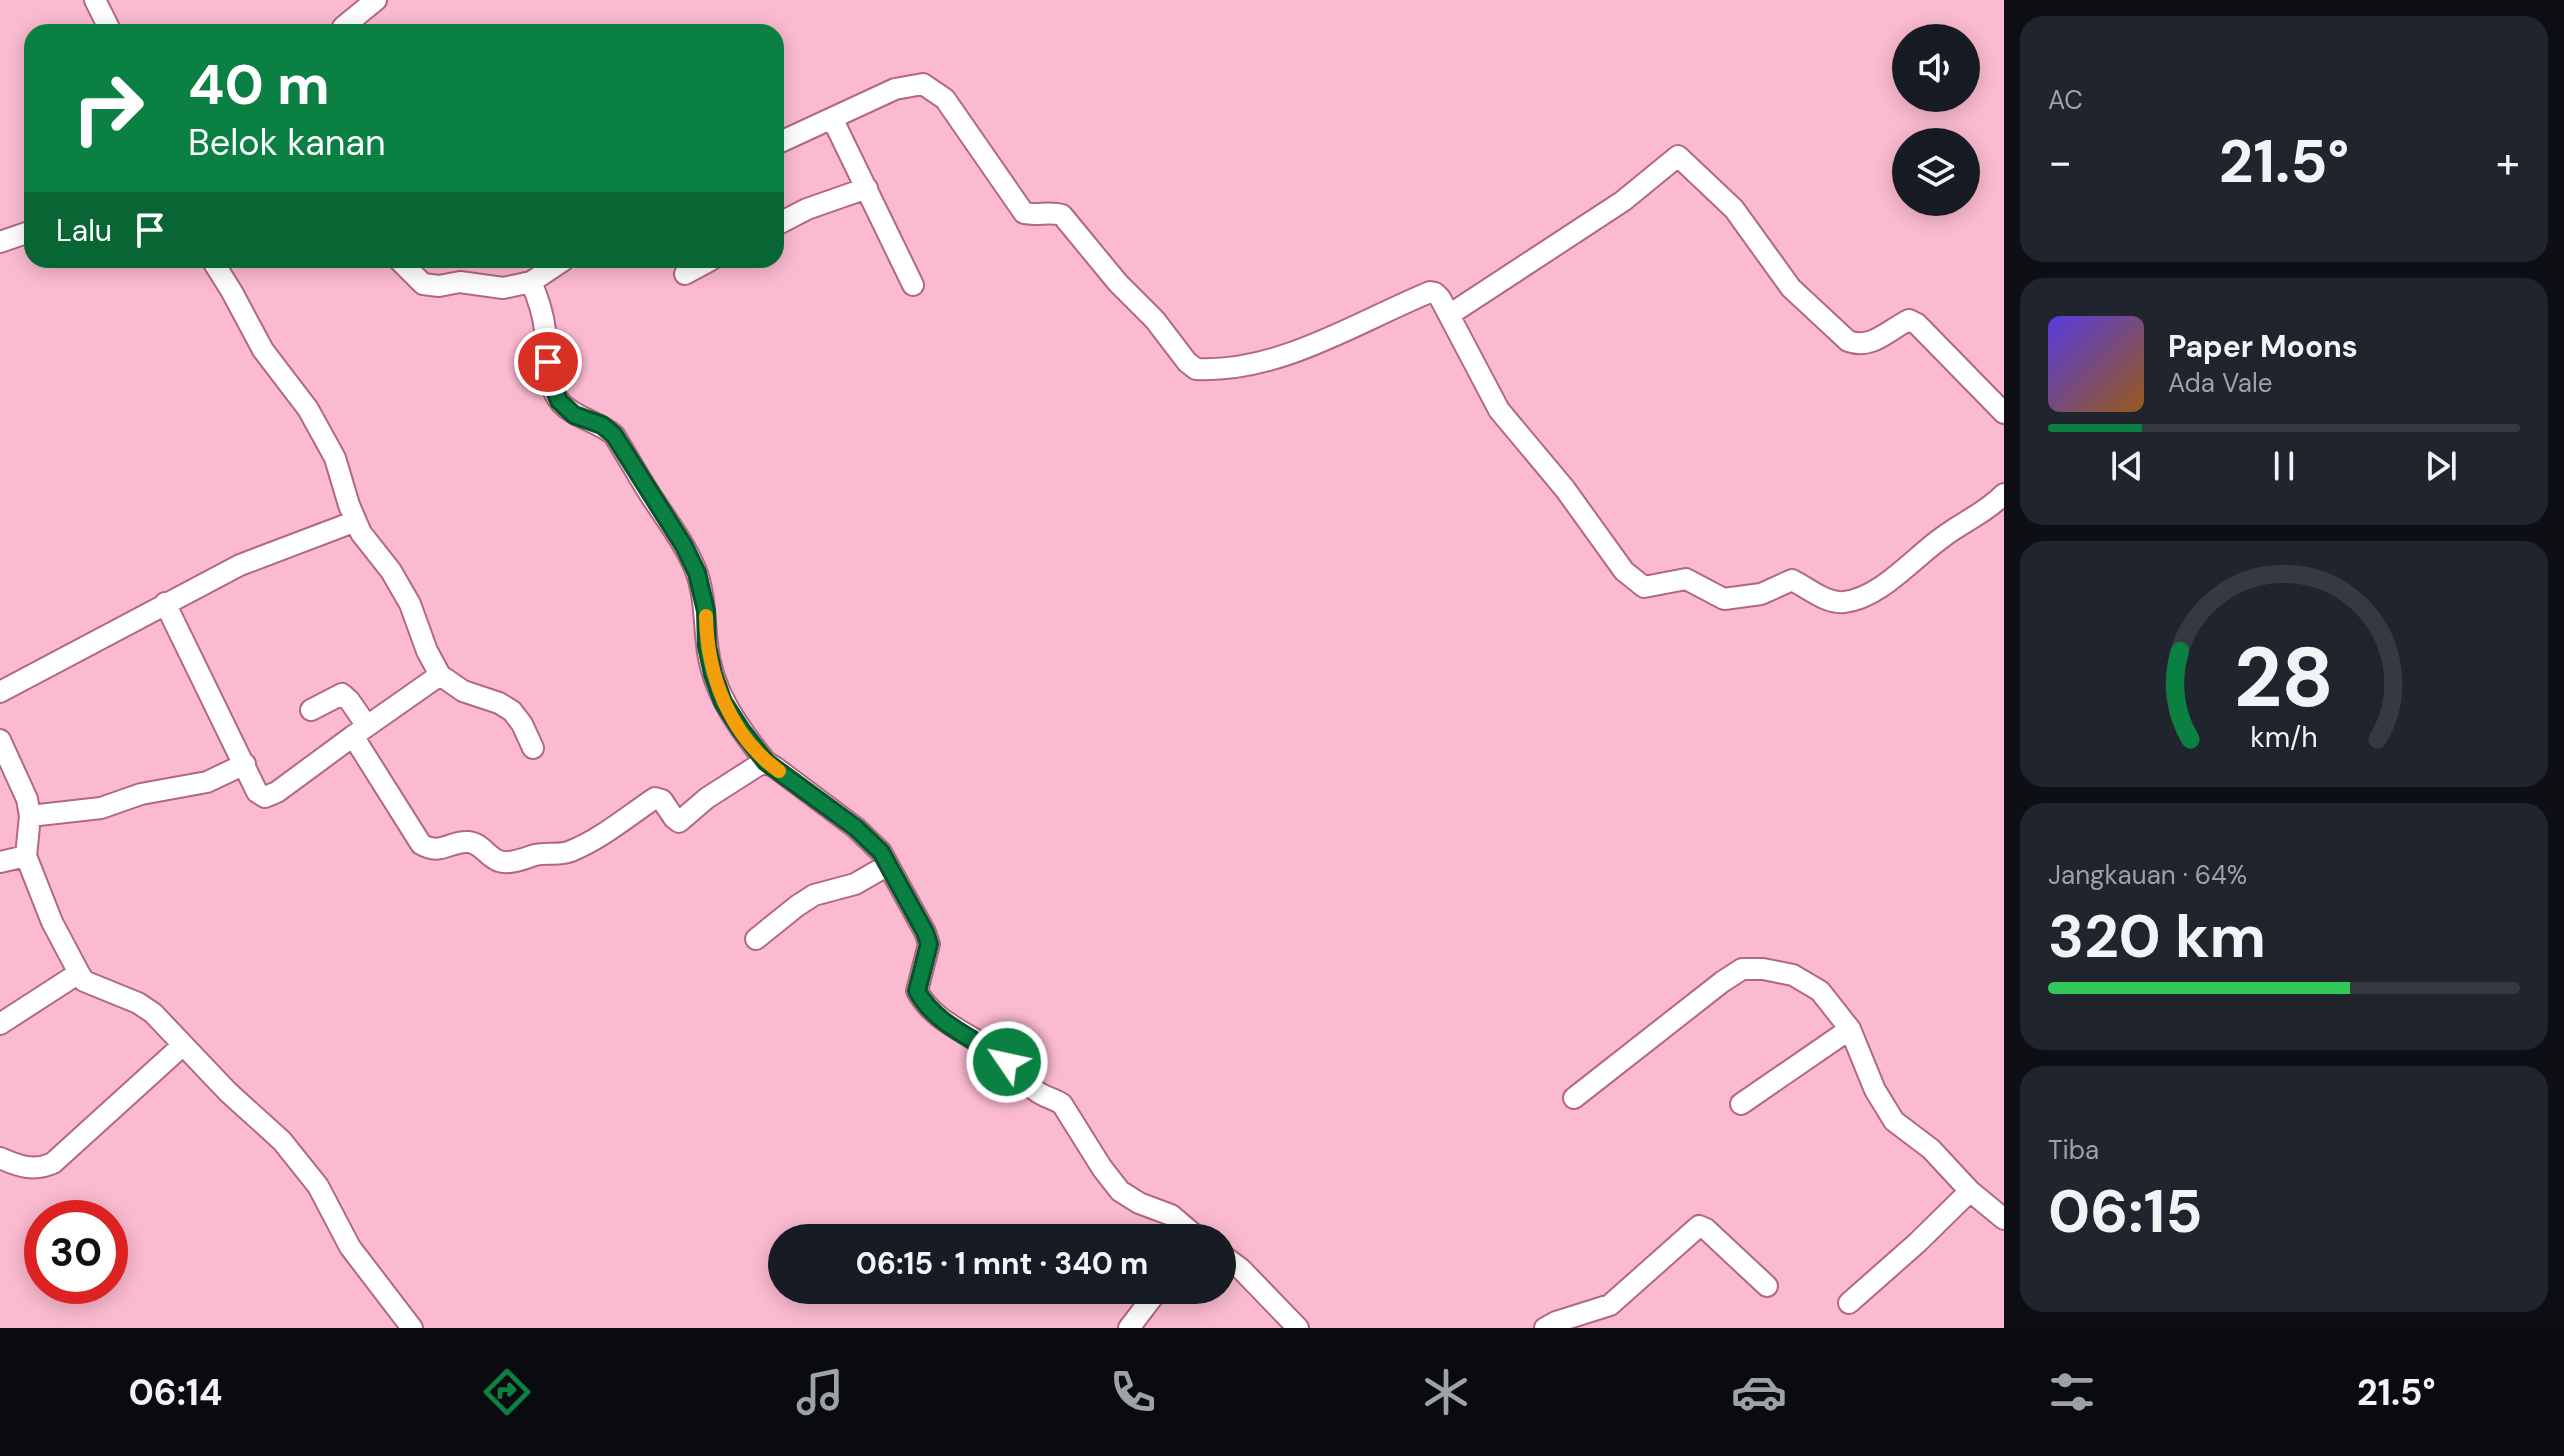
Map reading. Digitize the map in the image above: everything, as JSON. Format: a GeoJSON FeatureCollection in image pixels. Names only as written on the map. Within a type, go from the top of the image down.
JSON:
{"type":"FeatureCollection","features":[{"type":"Feature","properties":{"kind":"street"},"geometry":{"type":"LineString","coordinates":[[95,0],[107,24]]}},
{"type":"Feature","properties":{"kind":"street"},"geometry":{"type":"LineString","coordinates":[[347,24],[376,0]]}},
{"type":"Feature","properties":{"kind":"street"},"geometry":{"type":"LineString","coordinates":[[784,140],[895,89],[923,84],[945,99],[1024,213],[1038,216],[1051,212],[1062,215],[1196,369],[1244,367],[1333,337],[1430,292],[1435,293],[1499,410],[1565,489],[1624,571],[1644,587],[1686,579],[1724,599],[1761,594],[1792,580],[1831,601],[1846,602],[1875,590],[1943,537],[1989,509],[2004,494]]}},
{"type":"Feature","properties":{"kind":"street"},"geometry":{"type":"LineString","coordinates":[[832,118],[913,285]]}},
{"type":"Feature","properties":{"kind":"street"},"geometry":{"type":"LineString","coordinates":[[1449,315],[1623,201],[1678,156],[1734,209],[1791,288],[1848,341],[1857,345],[1871,343],[1909,320],[2000,399]]}},
{"type":"Feature","properties":{"kind":"street"},"geometry":{"type":"LineString","coordinates":[[784,221],[807,209],[867,188]]}},
{"type":"Feature","properties":{"kind":"street"},"geometry":{"type":"LineString","coordinates":[[0,242],[24,234]]}},
{"type":"Feature","properties":{"kind":"street"},"geometry":{"type":"LineString","coordinates":[[217,268],[263,350],[308,409],[322,434],[335,458],[361,533],[391,571],[410,604],[427,651],[440,675],[463,691],[499,703],[512,711],[533,748]]}},
{"type":"Feature","properties":{"kind":"street"},"geometry":{"type":"LineString","coordinates":[[407,268],[423,284],[439,286],[460,282],[503,288],[531,282],[552,268]]}},
{"type":"Feature","properties":{"kind":"street"},"geometry":{"type":"LineString","coordinates":[[685,274],[696,268]]}},
{"type":"Feature","properties":{"kind":"street"},"geometry":{"type":"LineString","coordinates":[[531,282],[540,305],[553,386],[559,401],[574,415],[602,425],[614,435],[684,546],[697,573],[706,611],[707,646],[723,702],[766,762],[856,828],[881,852],[925,932],[929,944],[917,991],[924,1004],[943,1021],[1007,1062],[1041,1094],[1062,1104],[1120,1191],[1139,1203],[1171,1215],[1182,1224]]}},
{"type":"Feature","properties":{"kind":"street"},"geometry":{"type":"LineString","coordinates":[[0,692],[240,565],[356,521]]}},
{"type":"Feature","properties":{"kind":"street"},"geometry":{"type":"LineString","coordinates":[[165,603],[257,792],[265,797],[277,792],[440,675]]}},
{"type":"Feature","properties":{"kind":"street"},"geometry":{"type":"LineString","coordinates":[[311,710],[342,694],[349,700],[360,731],[421,844],[437,850],[467,842],[478,844],[499,861],[511,862],[541,854],[569,852],[655,798],[662,800],[679,822],[707,798],[766,762]]}},
{"type":"Feature","properties":{"kind":"street"},"geometry":{"type":"LineString","coordinates":[[0,740],[27,799],[30,816],[26,856],[52,922],[84,981],[138,1003],[153,1013],[228,1092],[282,1141],[318,1186],[350,1247],[412,1328]]}},
{"type":"Feature","properties":{"kind":"street"},"geometry":{"type":"LineString","coordinates":[[30,816],[101,808],[141,794],[207,782],[245,764]]}},
{"type":"Feature","properties":{"kind":"street"},"geometry":{"type":"LineString","coordinates":[[0,862],[26,856]]}},
{"type":"Feature","properties":{"kind":"street"},"geometry":{"type":"LineString","coordinates":[[756,939],[814,895],[855,884],[888,865]]}},
{"type":"Feature","properties":{"kind":"street"},"geometry":{"type":"LineString","coordinates":[[1574,1098],[1742,969],[1763,969],[1793,975],[1820,991],[1850,1029],[1875,1090],[1894,1121],[1931,1149],[1970,1191],[2004,1219]]}},
{"type":"Feature","properties":{"kind":"street"},"geometry":{"type":"LineString","coordinates":[[0,1024],[79,973]]}},
{"type":"Feature","properties":{"kind":"street"},"geometry":{"type":"LineString","coordinates":[[1741,1104],[1850,1029]]}},
{"type":"Feature","properties":{"kind":"street"},"geometry":{"type":"LineString","coordinates":[[0,1158],[30,1168],[43,1168],[53,1163],[183,1045]]}},
{"type":"Feature","properties":{"kind":"street"},"geometry":{"type":"LineString","coordinates":[[1849,1303],[1970,1191]]}},
{"type":"Feature","properties":{"kind":"street"},"geometry":{"type":"LineString","coordinates":[[1545,1328],[1610,1305],[1699,1226],[1767,1286]]}},
{"type":"Feature","properties":{"kind":"street"},"geometry":{"type":"LineString","coordinates":[[1236,1265],[1298,1328]]}},
{"type":"Feature","properties":{"kind":"street"},"geometry":{"type":"LineString","coordinates":[[1129,1328],[1147,1304]]}},
{"type":"Feature","properties":{"kind":"slow traffic"},"geometry":{"type":"LineString","coordinates":[[706,616],[707,646],[723,702],[766,762],[779,771]]}},
{"type":"Feature","properties":{"kind":"route"},"geometry":{"type":"LineString","coordinates":[[548,362],[559,401],[574,415],[591,419],[614,435],[684,546],[697,573],[706,611],[707,646],[713,674],[723,702],[741,730],[766,762],[856,828],[881,852],[929,944],[917,991],[924,1004],[943,1021],[1007,1062]]}}]}
